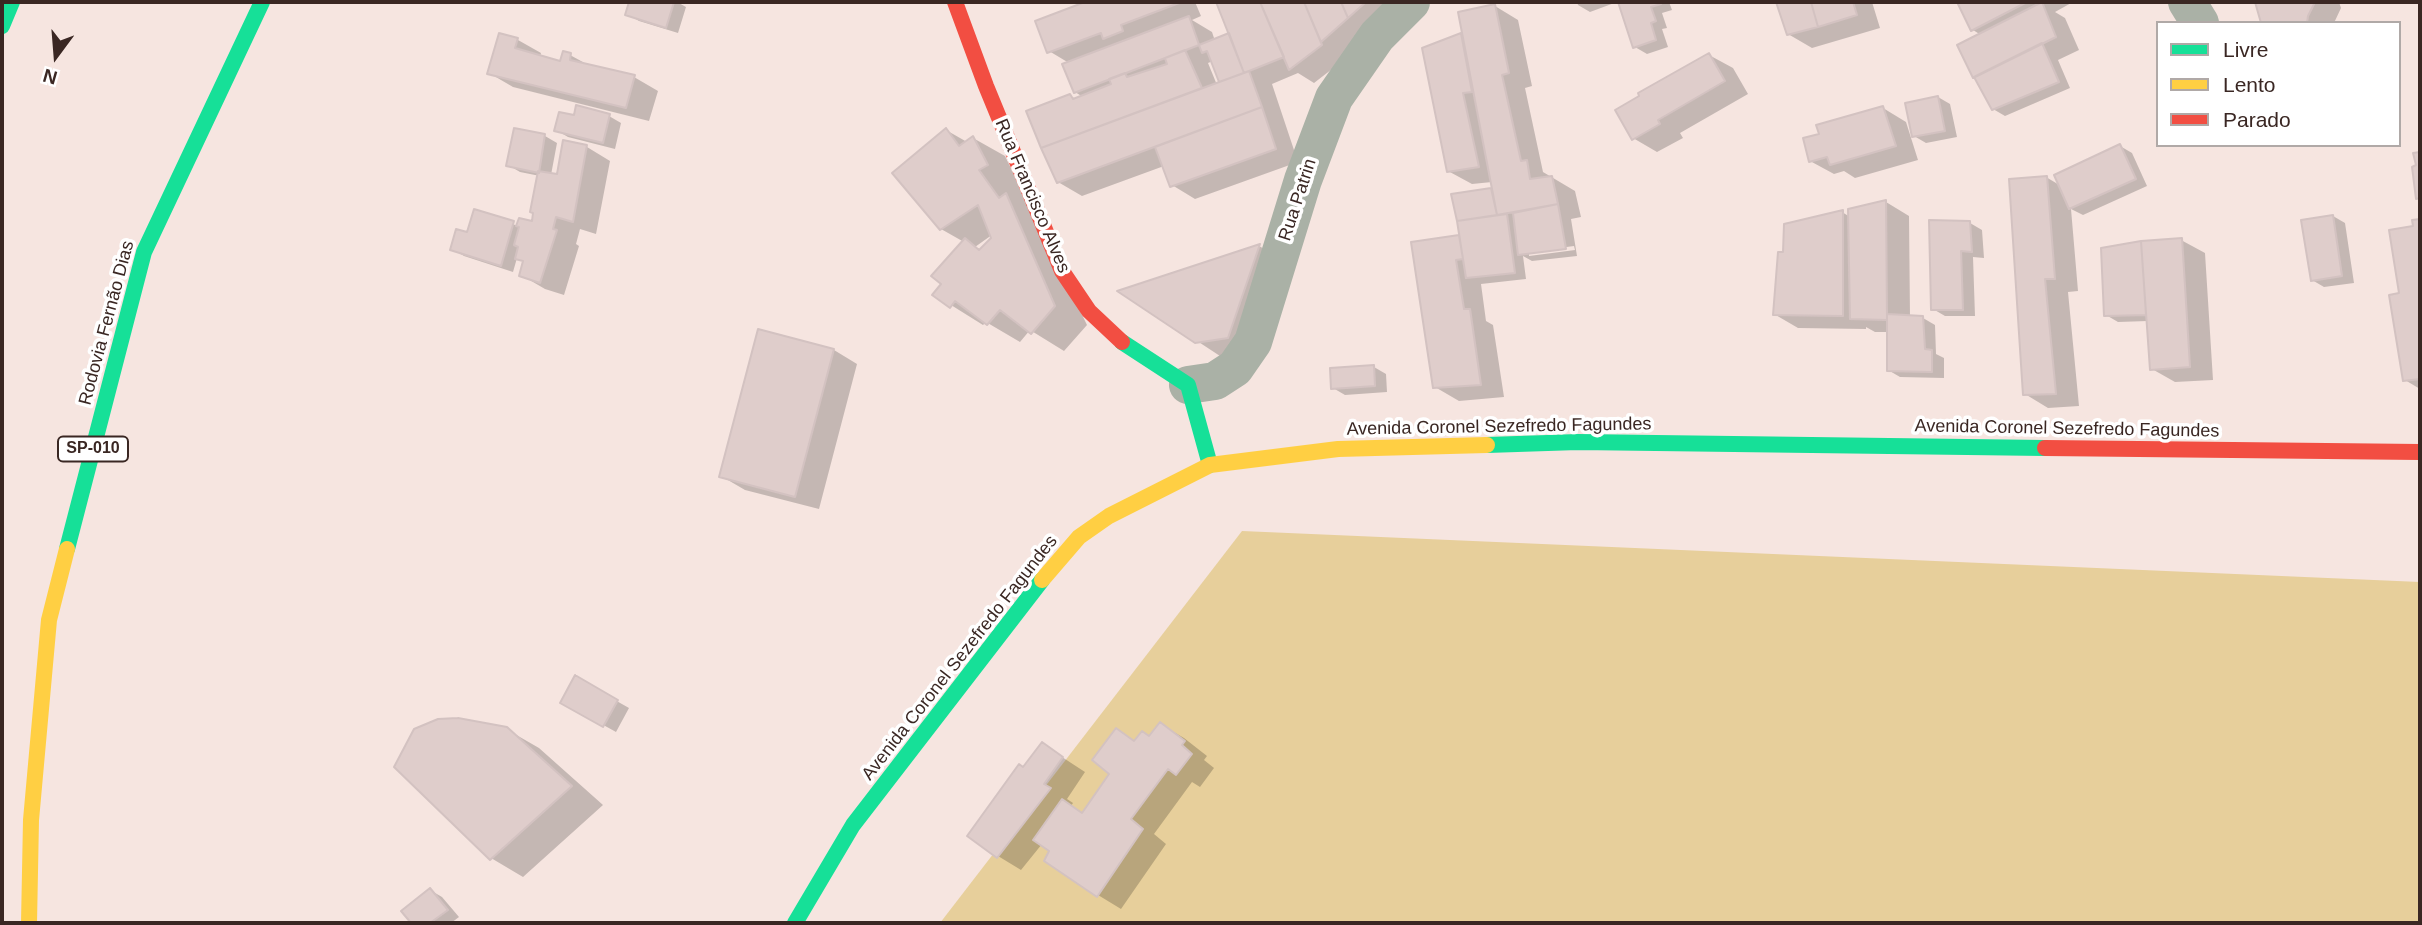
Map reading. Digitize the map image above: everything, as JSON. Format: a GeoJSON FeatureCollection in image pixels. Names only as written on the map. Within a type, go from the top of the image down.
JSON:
{"type":"FeatureCollection","features":[{"type":"Feature","properties":{"kind":"main road"},"geometry":{"type":"LineString","coordinates":[[2,26],[12,2]]}},
{"type":"Feature","properties":{"kind":"main road","name":"Rodovia Fernão Dias"},"geometry":{"type":"LineString","coordinates":[[29,923],[31,820],[48,620],[144,252],[262,2]]}},
{"type":"Feature","properties":{"kind":"main road","name":"Rua Francisco Alves"},"geometry":{"type":"LineString","coordinates":[[955,2],[986,86],[1062,271],[1089,311],[1114,336],[1188,385]]}},
{"type":"Feature","properties":{"kind":"main road"},"geometry":{"type":"LineString","coordinates":[[1188,385],[1210,465]]}},
{"type":"Feature","properties":{"kind":"main road","name":"Avenida Coronel Sezefredo Fagundes"},"geometry":{"type":"LineString","coordinates":[[795,923],[853,825],[1028,597],[1079,537],[1109,516],[1210,465],[1338,449],[1578,442],[2420,452]]}},
{"type":"Feature","properties":{"kind":"street","name":"Rua Patrin"},"geometry":{"type":"LineString","coordinates":[[1188,385],[1215,381],[1236,368],[1253,342],[1303,180],[1334,98],[1377,36],[1411,2]]}},
{"type":"Feature","properties":{"kind":"street"},"geometry":{"type":"LineString","coordinates":[[2187,2],[2199,21]]}},
{"type":"Feature","properties":{"kind":"shaded area"},"geometry":{"type":"Polygon","coordinates":[[[1242,531],[2420,582],[2420,923],[940,923],[1242,531]]]}},
{"type":"Feature","properties":{"kind":"building"},"geometry":{"type":"Polygon","coordinates":[[[629,2],[674,2],[666,28],[625,15],[629,2]]]}},
{"type":"Feature","properties":{"kind":"building"},"geometry":{"type":"Polygon","coordinates":[[[1085,2],[1179,3],[1121,25],[1123,31],[1103,39],[1101,33],[1047,53],[1035,21],[1085,2]]]}},
{"type":"Feature","properties":{"kind":"building"},"geometry":{"type":"Polygon","coordinates":[[[1216,2],[1260,2],[1284,57],[1244,73],[1216,2]]]}},
{"type":"Feature","properties":{"kind":"building"},"geometry":{"type":"Polygon","coordinates":[[[1260,2],[1304,2],[1322,45],[1289,70],[1260,2]]]}},
{"type":"Feature","properties":{"kind":"building"},"geometry":{"type":"Polygon","coordinates":[[[1304,2],[1341,2],[1348,18],[1321,42],[1304,2]]]}},
{"type":"Feature","properties":{"kind":"building"},"geometry":{"type":"Polygon","coordinates":[[[1341,2],[1366,2],[1348,18],[1341,2]]]}},
{"type":"Feature","properties":{"kind":"building"},"geometry":{"type":"Polygon","coordinates":[[[1618,2],[1660,2],[1661,4],[1651,7],[1656,21],[1651,23],[1656,40],[1633,48],[1618,2]]]}},
{"type":"Feature","properties":{"kind":"building"},"geometry":{"type":"Polygon","coordinates":[[[1776,2],[1811,2],[1818,27],[1787,35],[1776,2]]]}},
{"type":"Feature","properties":{"kind":"building"},"geometry":{"type":"Polygon","coordinates":[[[1811,2],[1853,2],[1857,15],[1818,27],[1811,2]]]}},
{"type":"Feature","properties":{"kind":"building"},"geometry":{"type":"Polygon","coordinates":[[[1957,2],[2027,2],[1971,31],[1957,2]]]}},
{"type":"Feature","properties":{"kind":"building"},"geometry":{"type":"Polygon","coordinates":[[[2042,2],[2056,37],[1973,78],[1957,45],[2042,2]]]}},
{"type":"Feature","properties":{"kind":"building"},"geometry":{"type":"Polygon","coordinates":[[[2255,2],[2315,2],[2307,21],[2260,21],[2255,2]]]}},
{"type":"Feature","properties":{"kind":"building"},"geometry":{"type":"Polygon","coordinates":[[[1495,4],[1509,73],[1502,75],[1521,161],[1527,160],[1530,179],[1552,176],[1558,204],[1497,215],[1458,12],[1495,4]]]}},
{"type":"Feature","properties":{"kind":"building"},"geometry":{"type":"Polygon","coordinates":[[[1189,16],[1199,45],[1074,93],[1062,64],[1189,16]]]}},
{"type":"Feature","properties":{"kind":"building"},"geometry":{"type":"Polygon","coordinates":[[[499,33],[518,38],[515,48],[560,61],[563,51],[571,53],[570,60],[635,75],[626,108],[487,74],[499,33]]]}},
{"type":"Feature","properties":{"kind":"building"},"geometry":{"type":"Polygon","coordinates":[[[1229,33],[1244,73],[1219,82],[1207,51],[1202,53],[1199,45],[1229,33]]]}},
{"type":"Feature","properties":{"kind":"building"},"geometry":{"type":"Polygon","coordinates":[[[1461,33],[1472,92],[1463,93],[1479,167],[1447,172],[1422,48],[1461,33]]]}},
{"type":"Feature","properties":{"kind":"building"},"geometry":{"type":"Polygon","coordinates":[[[2042,43],[2059,82],[1992,110],[1974,77],[2042,43]]]}},
{"type":"Feature","properties":{"kind":"building"},"geometry":{"type":"Polygon","coordinates":[[[1185,50],[1202,88],[1041,148],[1026,111],[1070,94],[1073,99],[1111,84],[1109,79],[1125,73],[1127,77],[1167,64],[1165,58],[1185,50]]]}},
{"type":"Feature","properties":{"kind":"building"},"geometry":{"type":"Polygon","coordinates":[[[1709,53],[1725,81],[1658,120],[1660,124],[1632,140],[1615,110],[1639,96],[1638,93],[1709,53]]]}},
{"type":"Feature","properties":{"kind":"building"},"geometry":{"type":"Polygon","coordinates":[[[1249,71],[1262,107],[1057,183],[1041,148],[1249,71]]]}},
{"type":"Feature","properties":{"kind":"building"},"geometry":{"type":"Polygon","coordinates":[[[1938,96],[1945,131],[1912,137],[1905,103],[1938,96]]]}},
{"type":"Feature","properties":{"kind":"building"},"geometry":{"type":"Polygon","coordinates":[[[576,105],[610,114],[603,143],[554,131],[559,112],[574,115],[576,105]]]}},
{"type":"Feature","properties":{"kind":"building"},"geometry":{"type":"Polygon","coordinates":[[[1883,106],[1896,146],[1830,165],[1827,157],[1809,162],[1803,138],[1819,134],[1816,125],[1883,106]]]}},
{"type":"Feature","properties":{"kind":"building"},"geometry":{"type":"Polygon","coordinates":[[[1262,107],[1276,149],[1170,187],[1155,147],[1262,107]]]}},
{"type":"Feature","properties":{"kind":"building"},"geometry":{"type":"Polygon","coordinates":[[[514,128],[545,134],[539,173],[506,166],[514,128]]]}},
{"type":"Feature","properties":{"kind":"building"},"geometry":{"type":"Polygon","coordinates":[[[946,128],[959,146],[973,136],[988,165],[979,170],[999,198],[1006,193],[1055,306],[1031,334],[1000,310],[987,325],[955,301],[950,308],[932,295],[941,284],[931,276],[965,238],[979,250],[991,238],[978,205],[940,230],[892,173],[946,128]]]}},
{"type":"Feature","properties":{"kind":"building"},"geometry":{"type":"Polygon","coordinates":[[[563,140],[587,145],[573,222],[556,217],[553,229],[557,230],[540,283],[519,276],[523,261],[515,259],[518,247],[514,245],[519,227],[516,226],[519,218],[532,221],[533,213],[530,212],[538,171],[557,174],[563,140]]]}},
{"type":"Feature","properties":{"kind":"building"},"geometry":{"type":"Polygon","coordinates":[[[2120,144],[2136,179],[2069,209],[2054,175],[2120,144]]]}},
{"type":"Feature","properties":{"kind":"building"},"geometry":{"type":"Polygon","coordinates":[[[2420,152],[2420,198],[2416,199],[2412,167],[2416,165],[2413,153],[2420,152]]]}},
{"type":"Feature","properties":{"kind":"building"},"geometry":{"type":"Polygon","coordinates":[[[2047,176],[2055,279],[2045,279],[2056,394],[2023,395],[2009,179],[2047,176]]]}},
{"type":"Feature","properties":{"kind":"building"},"geometry":{"type":"Polygon","coordinates":[[[1491,188],[1497,215],[1457,221],[1451,194],[1491,188]]]}},
{"type":"Feature","properties":{"kind":"building"},"geometry":{"type":"Polygon","coordinates":[[[1886,200],[1887,320],[1850,319],[1848,209],[1886,200]]]}},
{"type":"Feature","properties":{"kind":"building"},"geometry":{"type":"Polygon","coordinates":[[[1558,204],[1566,249],[1518,255],[1513,213],[1558,204]]]}},
{"type":"Feature","properties":{"kind":"building"},"geometry":{"type":"Polygon","coordinates":[[[474,209],[514,221],[501,266],[450,250],[456,229],[467,232],[474,209]]]}},
{"type":"Feature","properties":{"kind":"building"},"geometry":{"type":"Polygon","coordinates":[[[1843,210],[1843,316],[1773,315],[1778,252],[1783,252],[1784,224],[1843,210]]]}},
{"type":"Feature","properties":{"kind":"building"},"geometry":{"type":"Polygon","coordinates":[[[1507,214],[1515,273],[1466,278],[1457,221],[1507,214]]]}},
{"type":"Feature","properties":{"kind":"building"},"geometry":{"type":"Polygon","coordinates":[[[2333,215],[2342,276],[2311,281],[2301,220],[2333,215]]]}},
{"type":"Feature","properties":{"kind":"building"},"geometry":{"type":"Polygon","coordinates":[[[2420,219],[2420,379],[2403,381],[2389,295],[2399,293],[2389,230],[2413,226],[2412,220],[2420,219]]]}},
{"type":"Feature","properties":{"kind":"building"},"geometry":{"type":"Polygon","coordinates":[[[1929,220],[1970,221],[1972,252],[1961,251],[1963,310],[1931,310],[1929,220]]]}},
{"type":"Feature","properties":{"kind":"building"},"geometry":{"type":"Polygon","coordinates":[[[1459,235],[1463,259],[1456,260],[1464,309],[1470,309],[1481,385],[1433,388],[1411,242],[1459,235]]]}},
{"type":"Feature","properties":{"kind":"building"},"geometry":{"type":"Polygon","coordinates":[[[2182,238],[2190,367],[2150,370],[2141,241],[2182,238]]]}},
{"type":"Feature","properties":{"kind":"building"},"geometry":{"type":"Polygon","coordinates":[[[2141,241],[2146,315],[2104,316],[2101,248],[2141,241]]]}},
{"type":"Feature","properties":{"kind":"building"},"geometry":{"type":"Polygon","coordinates":[[[1260,244],[1228,338],[1195,343],[1117,291],[1260,244]]]}},
{"type":"Feature","properties":{"kind":"building"},"geometry":{"type":"Polygon","coordinates":[[[1887,314],[1923,316],[1925,349],[1932,350],[1932,372],[1887,371],[1887,314]]]}},
{"type":"Feature","properties":{"kind":"building"},"geometry":{"type":"Polygon","coordinates":[[[758,329],[834,349],[795,497],[719,477],[758,329]]]}},
{"type":"Feature","properties":{"kind":"building"},"geometry":{"type":"Polygon","coordinates":[[[1374,365],[1375,386],[1331,389],[1330,368],[1374,365]]]}},
{"type":"Feature","properties":{"kind":"building"},"geometry":{"type":"Polygon","coordinates":[[[575,675],[618,700],[603,727],[560,703],[575,675]]]}},
{"type":"Feature","properties":{"kind":"building"},"geometry":{"type":"Polygon","coordinates":[[[458,718],[507,727],[572,786],[490,860],[394,767],[414,729],[438,719],[458,718]]]}},
{"type":"Feature","properties":{"kind":"building"},"geometry":{"type":"Polygon","coordinates":[[[1160,722],[1185,741],[1182,745],[1192,754],[1176,775],[1168,769],[1131,819],[1143,829],[1097,897],[1044,861],[1049,851],[1033,840],[1062,799],[1082,813],[1109,774],[1092,760],[1116,728],[1134,741],[1142,731],[1149,736],[1160,722]]]}},
{"type":"Feature","properties":{"kind":"building"},"geometry":{"type":"Polygon","coordinates":[[[1042,742],[1063,757],[1044,784],[1051,788],[997,858],[967,836],[1019,764],[1023,767],[1042,742]]]}},
{"type":"Feature","properties":{"kind":"building"},"geometry":{"type":"Polygon","coordinates":[[[430,888],[448,910],[430,923],[411,923],[401,911],[430,888]]]}},
{"type":"Feature","properties":{"kind":"traffic: fast"},"geometry":{"type":"LineString","coordinates":[[2,26],[12,2]]}},
{"type":"Feature","properties":{"kind":"traffic: fast"},"geometry":{"type":"LineString","coordinates":[[67,549],[144,252],[262,2]]}},
{"type":"Feature","properties":{"kind":"traffic: fast"},"geometry":{"type":"LineString","coordinates":[[1122,342],[1188,385],[1210,465]]}},
{"type":"Feature","properties":{"kind":"traffic: fast"},"geometry":{"type":"LineString","coordinates":[[1487,445],[1578,442],[2045,448]]}},
{"type":"Feature","properties":{"kind":"traffic: fast"},"geometry":{"type":"LineString","coordinates":[[795,923],[853,825],[1042,580]]}},
{"type":"Feature","properties":{"kind":"traffic: slow"},"geometry":{"type":"LineString","coordinates":[[1042,580],[1079,537],[1109,516],[1210,465],[1338,449],[1487,445]]}},
{"type":"Feature","properties":{"kind":"traffic: slow"},"geometry":{"type":"LineString","coordinates":[[29,923],[31,820],[49,620],[67,549]]}},
{"type":"Feature","properties":{"kind":"traffic: jam"},"geometry":{"type":"LineString","coordinates":[[955,2],[986,86],[1062,271],[1089,311],[1122,342]]}},
{"type":"Feature","properties":{"kind":"traffic: jam"},"geometry":{"type":"LineString","coordinates":[[2045,448],[2420,452]]}}]}
